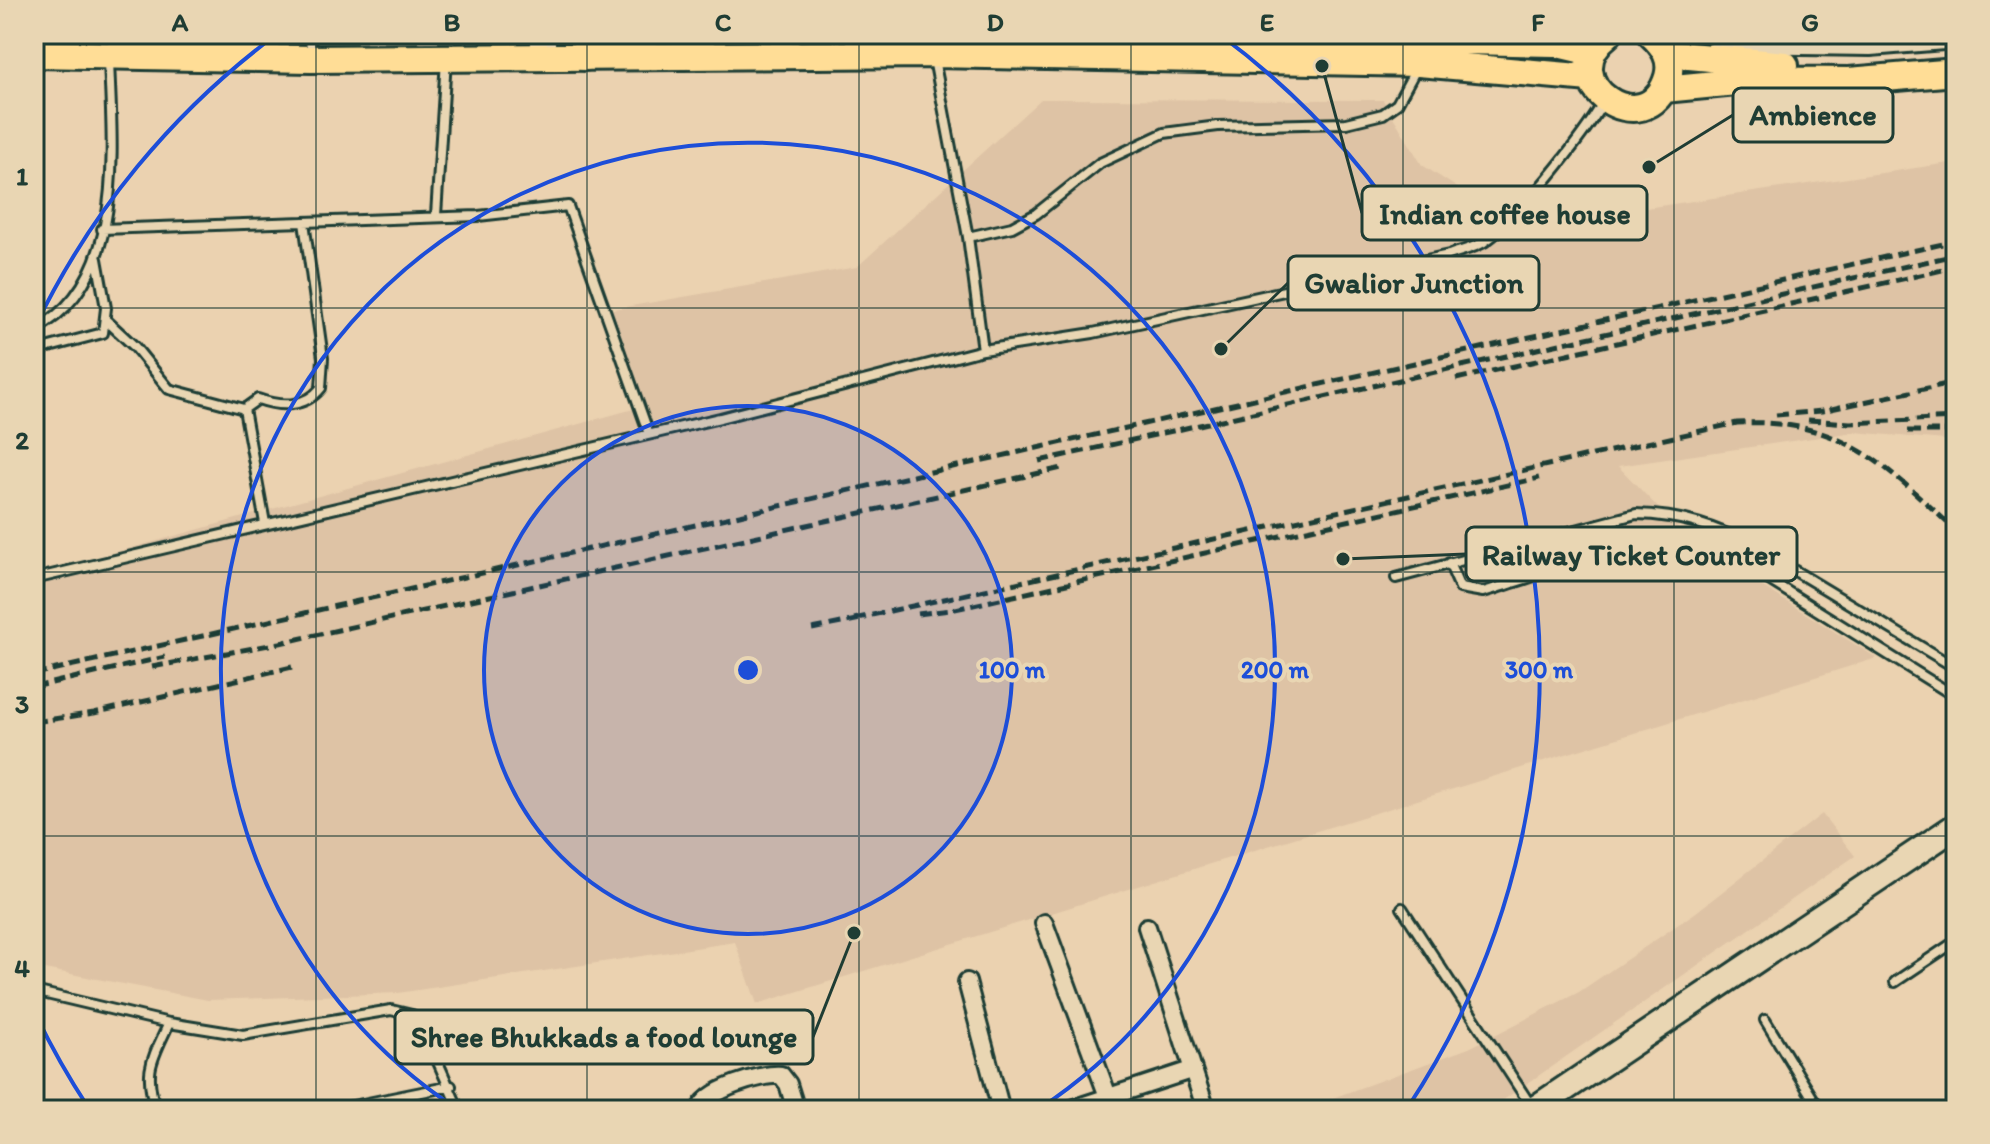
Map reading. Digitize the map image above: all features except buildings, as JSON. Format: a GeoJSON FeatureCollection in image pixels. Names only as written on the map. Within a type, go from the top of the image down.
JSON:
{"type":"FeatureCollection","features":[{"type":"Feature","properties":{"kind":"main road"},"geometry":{"type":"LineString","coordinates":[[1141,34],[1600,43],[1598,89]]}},
{"type":"Feature","properties":{"kind":"main road"},"geometry":{"type":"LineString","coordinates":[[34,54],[109,56],[311,46],[447,58],[543,46],[585,46],[1419,63],[1598,89],[1630,108],[1655,99],[1664,89],[1670,71],[1663,42],[1717,45],[1789,66],[1899,63],[1956,56]]}},
{"type":"Feature","properties":{"kind":"main road"},"geometry":{"type":"LineString","coordinates":[[1664,89],[1757,80],[1849,81],[1956,72]]}},
{"type":"Feature","properties":{"kind":"main road"},"geometry":{"type":"LineString","coordinates":[[1533,1110],[1956,826]]}},
{"type":"Feature","properties":{"kind":"street"},"geometry":{"type":"LineString","coordinates":[[1717,45],[1870,45],[1956,38]]}},
{"type":"Feature","properties":{"kind":"street"},"geometry":{"type":"LineString","coordinates":[[1044,923],[1111,1104]]}},
{"type":"Feature","properties":{"kind":"street"},"geometry":{"type":"LineString","coordinates":[[1147,927],[1206,1110]]}},
{"type":"Feature","properties":{"kind":"street"},"geometry":{"type":"LineString","coordinates":[[967,982],[1001,1110]]}},
{"type":"Feature","properties":{"kind":"street"},"geometry":{"type":"LineString","coordinates":[[1069,1110],[1111,1104],[1191,1070]]}},
{"type":"Feature","properties":{"kind":"street"},"geometry":{"type":"LineString","coordinates":[[700,1110],[701,1104],[713,1094],[768,1074],[781,1075],[796,1110]]}},
{"type":"Feature","properties":{"kind":"lane"},"geometry":{"type":"LineString","coordinates":[[933,54],[968,237],[983,350]]}},
{"type":"Feature","properties":{"kind":"lane"},"geometry":{"type":"LineString","coordinates":[[109,56],[113,176],[97,258],[107,321],[135,347],[169,389],[244,409]]}},
{"type":"Feature","properties":{"kind":"lane"},"geometry":{"type":"LineString","coordinates":[[436,215],[447,58]]}},
{"type":"Feature","properties":{"kind":"lane"},"geometry":{"type":"LineString","coordinates":[[968,237],[1012,227],[1036,214],[1100,163],[1164,133],[1218,126],[1346,123],[1383,114],[1397,104],[1419,63]]}},
{"type":"Feature","properties":{"kind":"lane"},"geometry":{"type":"LineString","coordinates":[[34,579],[649,434],[983,350],[1093,333],[1369,276],[1461,251],[1484,242],[1564,158],[1598,89]]}},
{"type":"Feature","properties":{"kind":"lane"},"geometry":{"type":"LineString","coordinates":[[102,229],[436,215],[478,216],[568,206],[649,434]]}},
{"type":"Feature","properties":{"kind":"lane"},"geometry":{"type":"LineString","coordinates":[[244,409],[258,399],[278,406],[307,400],[321,388],[323,358],[304,222]]}},
{"type":"Feature","properties":{"kind":"lane"},"geometry":{"type":"LineString","coordinates":[[34,330],[68,307],[97,258]]}},
{"type":"Feature","properties":{"kind":"lane"},"geometry":{"type":"LineString","coordinates":[[34,351],[97,337],[107,321]]}},
{"type":"Feature","properties":{"kind":"lane"},"geometry":{"type":"LineString","coordinates":[[244,409],[265,523]]}},
{"type":"Feature","properties":{"kind":"lane"},"geometry":{"type":"LineString","coordinates":[[1396,578],[1636,514],[1672,515],[1728,533],[1757,548],[1956,668]]}},
{"type":"Feature","properties":{"kind":"lane"},"geometry":{"type":"LineString","coordinates":[[1449,563],[1460,588],[1483,592],[1621,552],[1676,547],[1720,554],[1745,565],[1956,697]]}},
{"type":"Feature","properties":{"kind":"lane"},"geometry":{"type":"LineString","coordinates":[[1402,908],[1533,1110]]}},
{"type":"Feature","properties":{"kind":"lane"},"geometry":{"type":"LineString","coordinates":[[1895,982],[1956,941]]}},
{"type":"Feature","properties":{"kind":"lane"},"geometry":{"type":"LineString","coordinates":[[34,991],[169,1023],[243,1035],[391,1010],[412,1015],[423,1028],[459,1110]]}},
{"type":"Feature","properties":{"kind":"lane"},"geometry":{"type":"LineString","coordinates":[[1765,1020],[1820,1110]]}},
{"type":"Feature","properties":{"kind":"lane"},"geometry":{"type":"LineString","coordinates":[[156,1110],[148,1085],[148,1068],[169,1023]]}},
{"type":"Feature","properties":{"kind":"lane"},"geometry":{"type":"LineString","coordinates":[[333,1110],[451,1086]]}},
{"type":"Feature","properties":{"kind":"shaded area"},"geometry":{"type":"Polygon","coordinates":[[[1041,99],[1383,100],[1422,165],[1518,227],[1956,162],[1956,441],[1855,432],[1618,466],[1691,542],[1877,658],[757,1004],[735,942],[398,993],[208,1000],[34,967],[34,575],[637,408],[608,310],[857,267],[1041,99]]]}},
{"type":"Feature","properties":{"kind":"shaded area"},"geometry":{"type":"Polygon","coordinates":[[[1822,814],[1855,856],[1489,1110],[1300,1110],[1469,1048],[1579,992],[1695,913],[1822,814]]]}},
{"type":"Feature","properties":{"kind":"railway"},"geometry":{"type":"LineString","coordinates":[[34,674],[1956,241]]}},
{"type":"Feature","properties":{"kind":"railway"},"geometry":{"type":"LineString","coordinates":[[1039,461],[1956,255]]}},
{"type":"Feature","properties":{"kind":"railway"},"geometry":{"type":"LineString","coordinates":[[1456,379],[1956,267]]}},
{"type":"Feature","properties":{"kind":"railway"},"geometry":{"type":"LineString","coordinates":[[1776,415],[1822,411],[1956,382]]}},
{"type":"Feature","properties":{"kind":"railway"},"geometry":{"type":"LineString","coordinates":[[1808,420],[1850,423],[1956,418]]}},
{"type":"Feature","properties":{"kind":"railway"},"geometry":{"type":"LineString","coordinates":[[854,619],[1737,423],[1773,423],[1805,428],[1833,437],[1883,466],[1956,531]]}},
{"type":"Feature","properties":{"kind":"railway"},"geometry":{"type":"LineString","coordinates":[[1908,431],[1956,431]]}},
{"type":"Feature","properties":{"kind":"railway"},"geometry":{"type":"LineString","coordinates":[[152,667],[280,643],[1062,468]]}},
{"type":"Feature","properties":{"kind":"railway"},"geometry":{"type":"LineString","coordinates":[[918,614],[951,610],[1539,478]]}},
{"type":"Feature","properties":{"kind":"railway"},"geometry":{"type":"LineString","coordinates":[[812,629],[866,618]]}},
{"type":"Feature","properties":{"kind":"railway"},"geometry":{"type":"LineString","coordinates":[[34,687],[165,657]]}},
{"type":"Feature","properties":{"kind":"railway"},"geometry":{"type":"LineString","coordinates":[[34,722],[94,713],[292,667]]}},
{"type":"Feature","properties":{"kind":"place","name":"Indian coffee house"},"geometry":{"type":"Point","coordinates":[1322,66]}},
{"type":"Feature","properties":{"kind":"place","name":"Ambience"},"geometry":{"type":"Point","coordinates":[1649,167]}},
{"type":"Feature","properties":{"kind":"place","name":"Gwalior Junction"},"geometry":{"type":"Point","coordinates":[1221,349]}},
{"type":"Feature","properties":{"kind":"place","name":"Railway Ticket Counter"},"geometry":{"type":"Point","coordinates":[1343,559]}},
{"type":"Feature","properties":{"kind":"place","name":"Shree Bhukkads a food lounge"},"geometry":{"type":"Point","coordinates":[854,933]}}]}
